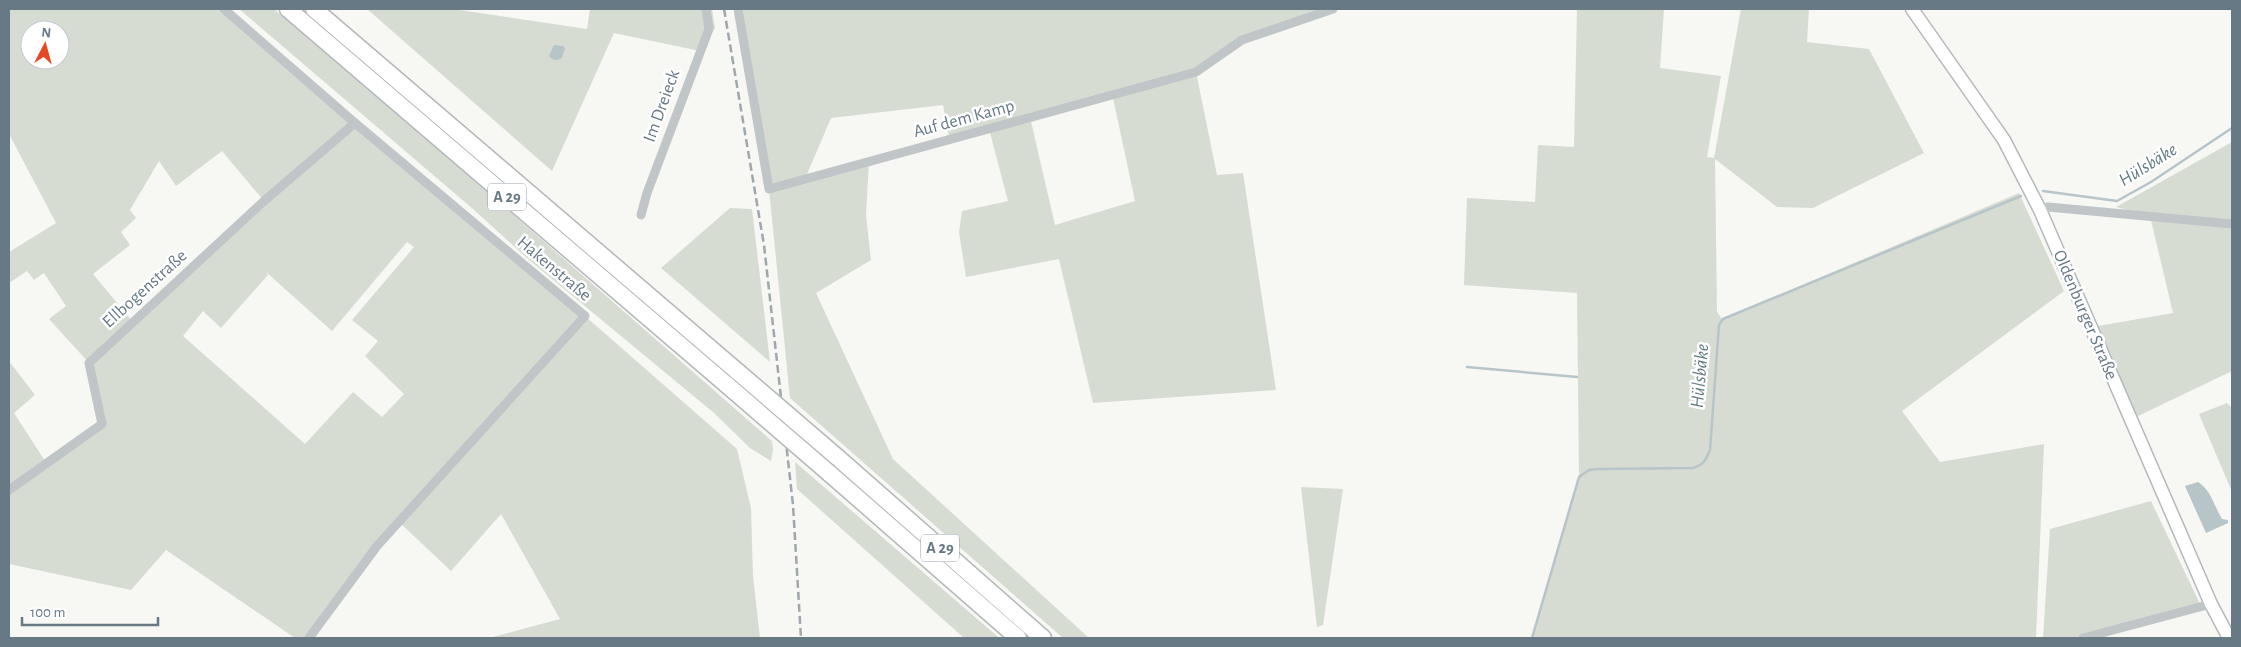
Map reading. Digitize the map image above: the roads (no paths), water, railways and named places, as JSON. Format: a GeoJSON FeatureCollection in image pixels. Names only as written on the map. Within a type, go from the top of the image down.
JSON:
{"type":"FeatureCollection","features":[{"type":"Feature","properties":{"kind":"highway","name":"A 29"},"geometry":{"type":"LineString","coordinates":[[288,9],[829,472],[1018,638]]}},
{"type":"Feature","properties":{"kind":"highway","name":"A 29"},"geometry":{"type":"LineString","coordinates":[[314,9],[837,457],[1043,638]]}},
{"type":"Feature","properties":{"kind":"street","name":"Hakenstraße"},"geometry":{"type":"LineString","coordinates":[[224,9],[355,123],[585,316],[377,546],[309,638]]}},
{"type":"Feature","properties":{"kind":"street","name":"Im Dreieck"},"geometry":{"type":"LineString","coordinates":[[641,215],[647,193],[709,29],[706,9]]}},
{"type":"Feature","properties":{"kind":"street","name":"Auf dem Kamp"},"geometry":{"type":"LineString","coordinates":[[738,9],[769,189],[1196,72],[1242,40],[1333,9]]}},
{"type":"Feature","properties":{"kind":"street","name":"Oldenburger Straße"},"geometry":{"type":"LineString","coordinates":[[1912,9],[2004,140],[2040,210],[2211,604],[2229,638]]}},
{"type":"Feature","properties":{"kind":"street","name":"Ellbogenstraße"},"geometry":{"type":"LineString","coordinates":[[9,490],[102,424],[89,363],[264,201],[355,123]]}},
{"type":"Feature","properties":{"kind":"street"},"geometry":{"type":"LineString","coordinates":[[2040,210],[2048,208],[2232,224]]}},
{"type":"Feature","properties":{"kind":"street"},"geometry":{"type":"LineString","coordinates":[[2083,638],[2211,604]]}},
{"type":"Feature","properties":{"kind":"waterway","name":"Hülsbäke"},"geometry":{"type":"LineString","coordinates":[[2043,191],[2117,201],[2151,182],[2232,128]]}},
{"type":"Feature","properties":{"kind":"waterway","name":"Hülsbäke"},"geometry":{"type":"LineString","coordinates":[[1532,638],[1579,477],[1589,470],[1598,469],[1692,468],[1699,466],[1705,460],[1710,450],[1719,325],[1723,319],[2021,196]]}},
{"type":"Feature","properties":{"kind":"waterway"},"geometry":{"type":"LineString","coordinates":[[1467,367],[1577,377]]}},
{"type":"Feature","properties":{"kind":"railway"},"geometry":{"type":"LineString","coordinates":[[724,9],[764,245],[793,505],[801,638]]}}]}
